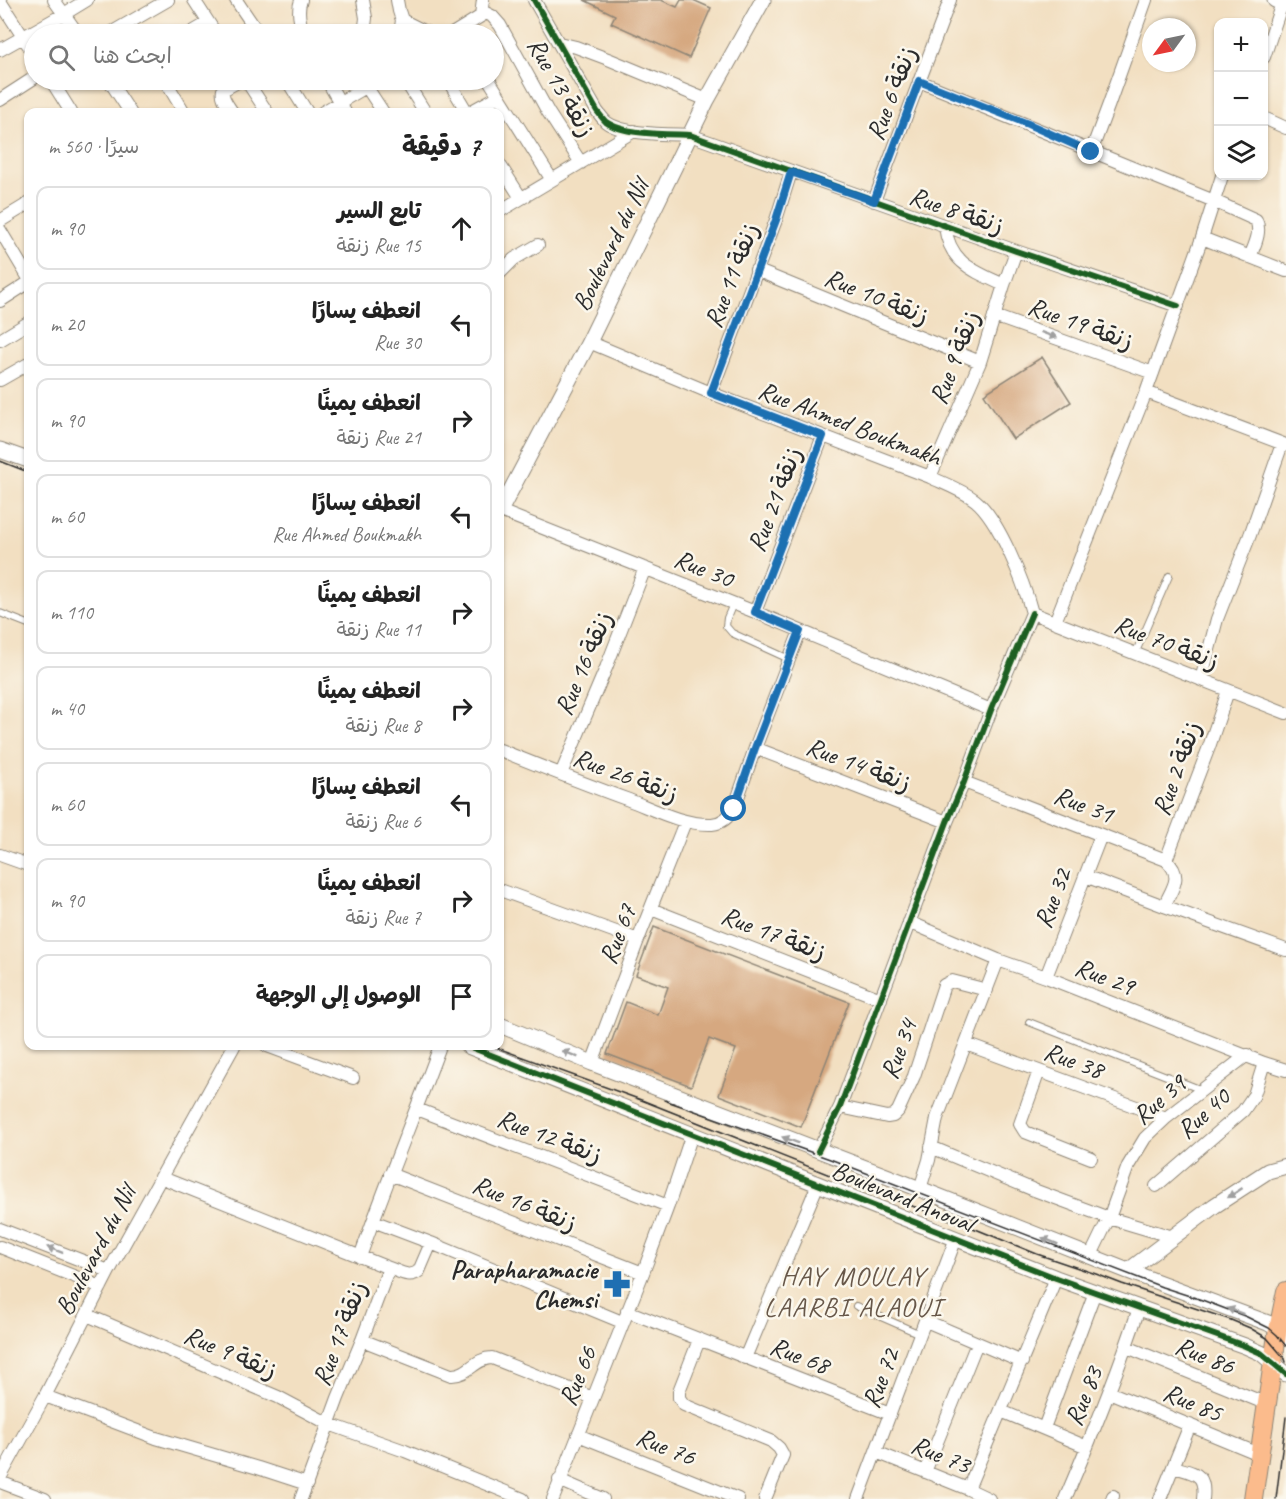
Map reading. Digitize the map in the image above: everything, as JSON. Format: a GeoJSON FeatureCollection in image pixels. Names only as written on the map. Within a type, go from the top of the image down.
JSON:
{"type":"FeatureCollection","features":[{"type":"Feature","properties":{"kind":"main road"},"geometry":{"type":"LineString","coordinates":[[1253,1499],[1267,1404],[1280,1369],[1286,1291]]}},
{"type":"Feature","properties":{"kind":"street"},"geometry":{"type":"LineString","coordinates":[[54,0],[71,24]]}},
{"type":"Feature","properties":{"kind":"street"},"geometry":{"type":"LineString","coordinates":[[46,24],[87,0]]}},
{"type":"Feature","properties":{"kind":"street"},"geometry":{"type":"LineString","coordinates":[[126,24],[168,0]]}},
{"type":"Feature","properties":{"kind":"street"},"geometry":{"type":"LineString","coordinates":[[194,0],[208,23]]}},
{"type":"Feature","properties":{"kind":"street"},"geometry":{"type":"LineString","coordinates":[[236,0],[252,24]]}},
{"type":"Feature","properties":{"kind":"street"},"geometry":{"type":"LineString","coordinates":[[301,0],[299,5],[301,24]]}},
{"type":"Feature","properties":{"kind":"street"},"geometry":{"type":"LineString","coordinates":[[363,0],[365,24]]}},
{"type":"Feature","properties":{"kind":"street"},"geometry":{"type":"LineString","coordinates":[[397,0],[401,24]]}},
{"type":"Feature","properties":{"kind":"street"},"geometry":{"type":"LineString","coordinates":[[470,24],[481,15],[483,0]]}},
{"type":"Feature","properties":{"kind":"street"},"geometry":{"type":"LineString","coordinates":[[534,0],[559,43],[597,55],[707,100]]}},
{"type":"Feature","properties":{"kind":"street","name":"Boulevard du Nil"},"geometry":{"type":"LineString","coordinates":[[504,503],[589,342],[707,100],[763,0]]}},
{"type":"Feature","properties":{"kind":"street","name":"Rue 6 زنقة"},"geometry":{"type":"LineString","coordinates":[[874,201],[950,0]]}},
{"type":"Feature","properties":{"kind":"street"},"geometry":{"type":"LineString","coordinates":[[1091,152],[1146,0]]}},
{"type":"Feature","properties":{"kind":"street"},"geometry":{"type":"LineString","coordinates":[[0,2],[23,37],[0,50]]}},
{"type":"Feature","properties":{"kind":"street"},"geometry":{"type":"LineString","coordinates":[[1268,43],[1282,2]]}},
{"type":"Feature","properties":{"kind":"street","name":"Rue 13 زنقة"},"geometry":{"type":"LineString","coordinates":[[481,15],[488,13],[499,24]]}},
{"type":"Feature","properties":{"kind":"street"},"geometry":{"type":"LineString","coordinates":[[402,20],[410,24]]}},
{"type":"Feature","properties":{"kind":"street","name":"Rue 13 زنقة"},"geometry":{"type":"LineString","coordinates":[[504,32],[548,112],[581,163]]}},
{"type":"Feature","properties":{"kind":"street","name":"Rue 8 زنقة"},"geometry":{"type":"LineString","coordinates":[[559,43],[597,111],[606,122],[620,128],[690,135],[1178,306]]}},
{"type":"Feature","properties":{"kind":"street"},"geometry":{"type":"LineString","coordinates":[[919,81],[1028,124],[1256,220],[1258,232],[1250,257]]}},
{"type":"Feature","properties":{"kind":"street"},"geometry":{"type":"LineString","coordinates":[[0,100],[24,84]]}},
{"type":"Feature","properties":{"kind":"street"},"geometry":{"type":"LineString","coordinates":[[57,90],[68,108]]}},
{"type":"Feature","properties":{"kind":"street"},"geometry":{"type":"LineString","coordinates":[[118,90],[128,108]]}},
{"type":"Feature","properties":{"kind":"street"},"geometry":{"type":"LineString","coordinates":[[171,90],[182,108]]}},
{"type":"Feature","properties":{"kind":"street"},"geometry":{"type":"LineString","coordinates":[[224,90],[224,99],[230,108]]}},
{"type":"Feature","properties":{"kind":"street"},"geometry":{"type":"LineString","coordinates":[[253,90],[264,108]]}},
{"type":"Feature","properties":{"kind":"street"},"geometry":{"type":"LineString","coordinates":[[293,90],[304,108]]}},
{"type":"Feature","properties":{"kind":"street"},"geometry":{"type":"LineString","coordinates":[[332,90],[342,108],[359,90]]}},
{"type":"Feature","properties":{"kind":"street"},"geometry":{"type":"LineString","coordinates":[[369,90],[381,108]]}},
{"type":"Feature","properties":{"kind":"street"},"geometry":{"type":"LineString","coordinates":[[411,90],[422,108]]}},
{"type":"Feature","properties":{"kind":"street"},"geometry":{"type":"LineString","coordinates":[[454,90],[466,108]]}},
{"type":"Feature","properties":{"kind":"street"},"geometry":{"type":"LineString","coordinates":[[495,90],[552,180]]}},
{"type":"Feature","properties":{"kind":"street"},"geometry":{"type":"LineString","coordinates":[[476,108],[499,96]]}},
{"type":"Feature","properties":{"kind":"street"},"geometry":{"type":"LineString","coordinates":[[1268,120],[1286,128]]}},
{"type":"Feature","properties":{"kind":"street"},"geometry":{"type":"LineString","coordinates":[[504,209],[634,131]]}},
{"type":"Feature","properties":{"kind":"street"},"geometry":{"type":"LineString","coordinates":[[504,171],[521,198]]}},
{"type":"Feature","properties":{"kind":"street","name":"Rue 11 زنقة"},"geometry":{"type":"LineString","coordinates":[[711,393],[776,220],[791,172]]}},
{"type":"Feature","properties":{"kind":"street"},"geometry":{"type":"LineString","coordinates":[[1055,622],[1146,392],[1221,180]]}},
{"type":"Feature","properties":{"kind":"street"},"geometry":{"type":"LineString","coordinates":[[0,221],[24,206]]}},
{"type":"Feature","properties":{"kind":"street"},"geometry":{"type":"LineString","coordinates":[[945,226],[951,248],[963,263],[1004,285]]}},
{"type":"Feature","properties":{"kind":"street"},"geometry":{"type":"LineString","coordinates":[[0,230],[24,270]]}},
{"type":"Feature","properties":{"kind":"street"},"geometry":{"type":"LineString","coordinates":[[1202,238],[1286,271]]}},
{"type":"Feature","properties":{"kind":"street"},"geometry":{"type":"LineString","coordinates":[[504,269],[514,259],[538,244]]}},
{"type":"Feature","properties":{"kind":"street","name":"Rue 9 زنقة"},"geometry":{"type":"LineString","coordinates":[[930,477],[980,362],[1016,251]]}},
{"type":"Feature","properties":{"kind":"street","name":"Rue 10 زنقة"},"geometry":{"type":"LineString","coordinates":[[756,270],[980,362]]}},
{"type":"Feature","properties":{"kind":"street"},"geometry":{"type":"LineString","coordinates":[[0,301],[24,286]]}},
{"type":"Feature","properties":{"kind":"street","name":"Rue 19 زنقة"},"geometry":{"type":"LineString","coordinates":[[994,316],[1153,373]]}},
{"type":"Feature","properties":{"kind":"street"},"geometry":{"type":"LineString","coordinates":[[0,340],[24,325]]}},
{"type":"Feature","properties":{"kind":"street","name":"Rue Ahmed Boukmakh"},"geometry":{"type":"LineString","coordinates":[[589,342],[711,393],[964,492],[977,501],[993,521],[1020,577],[1032,613]]}},
{"type":"Feature","properties":{"kind":"street"},"geometry":{"type":"LineString","coordinates":[[0,380],[24,366]]}},
{"type":"Feature","properties":{"kind":"street"},"geometry":{"type":"LineString","coordinates":[[1146,392],[1284,444],[1217,619],[1201,680]]}},
{"type":"Feature","properties":{"kind":"street","name":"Rue 21 زنقة"},"geometry":{"type":"LineString","coordinates":[[755,612],[823,436]]}},
{"type":"Feature","properties":{"kind":"street"},"geometry":{"type":"LineString","coordinates":[[0,450],[24,458]]}},
{"type":"Feature","properties":{"kind":"street","name":"Rue 30"},"geometry":{"type":"LineString","coordinates":[[504,513],[755,612],[991,710]]}},
{"type":"Feature","properties":{"kind":"street","name":"Rue 16 زنقة"},"geometry":{"type":"LineString","coordinates":[[561,774],[645,568]]}},
{"type":"Feature","properties":{"kind":"street"},"geometry":{"type":"LineString","coordinates":[[818,1151],[840,1107],[947,822],[1032,613]]}},
{"type":"Feature","properties":{"kind":"street","name":"Rue 70 زنقة"},"geometry":{"type":"LineString","coordinates":[[1032,613],[1286,713]]}},
{"type":"Feature","properties":{"kind":"street"},"geometry":{"type":"LineString","coordinates":[[755,748],[800,631]]}},
{"type":"Feature","properties":{"kind":"street","name":"Rue 2 زنقة"},"geometry":{"type":"LineString","coordinates":[[1166,860],[1228,690]]}},
{"type":"Feature","properties":{"kind":"street","name":"Rue 26 زنقة"},"geometry":{"type":"LineString","coordinates":[[504,752],[685,822],[714,824],[722,822],[734,809],[755,748]]}},
{"type":"Feature","properties":{"kind":"street","name":"Rue 14 زنقة"},"geometry":{"type":"LineString","coordinates":[[755,748],[947,822]]}},
{"type":"Feature","properties":{"kind":"street","name":"Rue 31"},"geometry":{"type":"LineString","coordinates":[[964,782],[1166,860]]}},
{"type":"Feature","properties":{"kind":"street","name":"Rue 67"},"geometry":{"type":"LineString","coordinates":[[592,1063],[685,822]]}},
{"type":"Feature","properties":{"kind":"street","name":"Rue 32"},"geometry":{"type":"LineString","coordinates":[[1046,977],[1101,835]]}},
{"type":"Feature","properties":{"kind":"street"},"geometry":{"type":"LineString","coordinates":[[0,855],[24,864]]}},
{"type":"Feature","properties":{"kind":"street"},"geometry":{"type":"LineString","coordinates":[[1164,906],[1176,879],[1176,873],[1166,860]]}},
{"type":"Feature","properties":{"kind":"street"},"geometry":{"type":"LineString","coordinates":[[1085,876],[1286,950]]}},
{"type":"Feature","properties":{"kind":"street"},"geometry":{"type":"LineString","coordinates":[[504,891],[638,940]]}},
{"type":"Feature","properties":{"kind":"street","name":"Rue 17 زنقة"},"geometry":{"type":"LineString","coordinates":[[651,909],[881,999]]}},
{"type":"Feature","properties":{"kind":"street","name":"Rue 29"},"geometry":{"type":"LineString","coordinates":[[909,922],[998,960],[1286,1070]]}},
{"type":"Feature","properties":{"kind":"street"},"geometry":{"type":"LineString","coordinates":[[920,1189],[937,1118],[998,960]]}},
{"type":"Feature","properties":{"kind":"street","name":"Rue 34"},"geometry":{"type":"LineString","coordinates":[[840,1107],[886,1118],[893,1116],[898,1111],[914,1076],[944,985],[952,981],[987,990]]}},
{"type":"Feature","properties":{"kind":"street","name":"Boulevard Anoual"},"geometry":{"type":"LineString","coordinates":[[504,1026],[592,1063],[1090,1257],[1268,1323],[1282,1334]]}},
{"type":"Feature","properties":{"kind":"street","name":"Rue 38"},"geometry":{"type":"LineString","coordinates":[[966,1044],[1166,1118]]}},
{"type":"Feature","properties":{"kind":"street","name":"Boulevard du Nil"},"geometry":{"type":"LineString","coordinates":[[0,1480],[109,1271],[232,1050]]}},
{"type":"Feature","properties":{"kind":"street"},"geometry":{"type":"LineString","coordinates":[[278,1050],[353,1077]]}},
{"type":"Feature","properties":{"kind":"street"},"geometry":{"type":"LineString","coordinates":[[360,1257],[439,1050]]}},
{"type":"Feature","properties":{"kind":"street","name":"Boulevard Anoual"},"geometry":{"type":"LineString","coordinates":[[478,1050],[1056,1278],[1253,1349],[1280,1369]]}},
{"type":"Feature","properties":{"kind":"street","name":"Rue 39"},"geometry":{"type":"LineString","coordinates":[[1090,1257],[1109,1218],[1120,1185],[1145,1138],[1166,1118],[1247,1055]]}},
{"type":"Feature","properties":{"kind":"street","name":"Rue 40"},"geometry":{"type":"LineString","coordinates":[[1156,1186],[1244,1111],[1254,1095],[1264,1063]]}},
{"type":"Feature","properties":{"kind":"street"},"geometry":{"type":"LineString","coordinates":[[1039,1071],[1020,1124],[1025,1132],[1091,1158]]}},
{"type":"Feature","properties":{"kind":"street","name":"Rue 12 زنقة"},"geometry":{"type":"LineString","coordinates":[[417,1109],[668,1206]]}},
{"type":"Feature","properties":{"kind":"street","name":"Rue 66"},"geometry":{"type":"LineString","coordinates":[[553,1499],[643,1273],[692,1134]]}},
{"type":"Feature","properties":{"kind":"street"},"geometry":{"type":"LineString","coordinates":[[931,1147],[1109,1218],[1173,1237]]}},
{"type":"Feature","properties":{"kind":"street"},"geometry":{"type":"LineString","coordinates":[[1128,1271],[1214,1206],[1268,1171],[1286,1166]]}},
{"type":"Feature","properties":{"kind":"street","name":"Rue 16 زنقة"},"geometry":{"type":"LineString","coordinates":[[390,1174],[643,1273]]}},
{"type":"Feature","properties":{"kind":"street"},"geometry":{"type":"LineString","coordinates":[[160,1177],[389,1268]]}},
{"type":"Feature","properties":{"kind":"street"},"geometry":{"type":"LineString","coordinates":[[745,1358],[818,1184]]}},
{"type":"Feature","properties":{"kind":"street"},"geometry":{"type":"LineString","coordinates":[[373,1221],[625,1317]]}},
{"type":"Feature","properties":{"kind":"street"},"geometry":{"type":"LineString","coordinates":[[0,1229],[109,1271]]}},
{"type":"Feature","properties":{"kind":"street","name":"Rue 72"},"geometry":{"type":"LineString","coordinates":[[858,1499],[956,1238]]}},
{"type":"Feature","properties":{"kind":"street","name":"Rue 17 زنقة"},"geometry":{"type":"LineString","coordinates":[[302,1499],[338,1398],[389,1268],[410,1275],[415,1274],[431,1244]]}},
{"type":"Feature","properties":{"kind":"street"},"geometry":{"type":"LineString","coordinates":[[0,1247],[102,1287]]}},
{"type":"Feature","properties":{"kind":"street"},"geometry":{"type":"LineString","coordinates":[[968,1489],[1056,1278]]}},
{"type":"Feature","properties":{"kind":"street"},"geometry":{"type":"LineString","coordinates":[[1044,1428],[1095,1292]]}},
{"type":"Feature","properties":{"kind":"street","name":"Rue 83"},"geometry":{"type":"LineString","coordinates":[[1065,1499],[1127,1347],[1140,1308]]}},
{"type":"Feature","properties":{"kind":"street","name":"Rue 9 زنقة"},"geometry":{"type":"LineString","coordinates":[[87,1315],[278,1397],[329,1424],[405,1451],[523,1499]]}},
{"type":"Feature","properties":{"kind":"street","name":"Rue 68"},"geometry":{"type":"LineString","coordinates":[[625,1317],[699,1340],[890,1414]]}},
{"type":"Feature","properties":{"kind":"street"},"geometry":{"type":"LineString","coordinates":[[926,1321],[1022,1362]]}},
{"type":"Feature","properties":{"kind":"street"},"geometry":{"type":"LineString","coordinates":[[362,1340],[458,1376],[464,1374],[479,1360],[492,1358],[593,1398]]}},
{"type":"Feature","properties":{"kind":"street"},"geometry":{"type":"LineString","coordinates":[[699,1340],[679,1391],[679,1398],[684,1405],[771,1442],[779,1448],[783,1455],[765,1499]]}},
{"type":"Feature","properties":{"kind":"street"},"geometry":{"type":"LineString","coordinates":[[926,1472],[977,1343]]}},
{"type":"Feature","properties":{"kind":"street","name":"Rue 86"},"geometry":{"type":"LineString","coordinates":[[1127,1347],[1267,1404]]}},
{"type":"Feature","properties":{"kind":"street","name":"Rue 85"},"geometry":{"type":"LineString","coordinates":[[1109,1392],[1259,1454]]}},
{"type":"Feature","properties":{"kind":"street"},"geometry":{"type":"LineString","coordinates":[[45,1396],[156,1438],[307,1484]]}},
{"type":"Feature","properties":{"kind":"street"},"geometry":{"type":"LineString","coordinates":[[1001,1411],[1087,1447]]}},
{"type":"Feature","properties":{"kind":"street"},"geometry":{"type":"LineString","coordinates":[[1160,1499],[1190,1425]]}},
{"type":"Feature","properties":{"kind":"street","name":"Rue 76"},"geometry":{"type":"LineString","coordinates":[[578,1435],[738,1499]]}},
{"type":"Feature","properties":{"kind":"street","name":"Rue 73"},"geometry":{"type":"LineString","coordinates":[[876,1452],[989,1499]]}},
{"type":"Feature","properties":{"kind":"street"},"geometry":{"type":"LineString","coordinates":[[1174,1467],[1196,1474],[1203,1479],[1203,1499]]}},
{"type":"Feature","properties":{"kind":"street"},"geometry":{"type":"LineString","coordinates":[[0,1480],[45,1499]]}},
{"type":"Feature","properties":{"kind":"street"},"geometry":{"type":"LineString","coordinates":[[560,1480],[603,1499]]}},
{"type":"Feature","properties":{"kind":"lane"},"geometry":{"type":"LineString","coordinates":[[1135,654],[1169,576]]}},
{"type":"Feature","properties":{"kind":"lane"},"geometry":{"type":"LineString","coordinates":[[734,604],[727,618],[726,627],[732,633],[789,659]]}},
{"type":"Feature","properties":{"kind":"lane"},"geometry":{"type":"LineString","coordinates":[[0,613],[24,622]]}},
{"type":"Feature","properties":{"kind":"lane"},"geometry":{"type":"LineString","coordinates":[[1029,1022],[1202,1090]]}},
{"type":"Feature","properties":{"kind":"lane"},"geometry":{"type":"LineString","coordinates":[[856,1306],[921,1334]]}},
{"type":"Feature","properties":{"kind":"building"},"geometry":{"type":"Polygon","coordinates":[[[584,0],[661,0],[677,7],[681,0],[693,0],[711,8],[689,58],[611,23],[615,15],[584,0]]]}},
{"type":"Feature","properties":{"kind":"building"},"geometry":{"type":"Polygon","coordinates":[[[1042,357],[1071,402],[1013,439],[984,394],[1042,357]]]}},
{"type":"Feature","properties":{"kind":"building"},"geometry":{"type":"Polygon","coordinates":[[[654,927],[849,1002],[801,1127],[719,1095],[736,1049],[709,1039],[691,1086],[607,1054],[626,1002],[658,1015],[668,987],[636,975],[654,927]]]}},
{"type":"Feature","properties":{"kind":"tram line"},"geometry":{"type":"LineString","coordinates":[[0,461],[24,470]]}},
{"type":"Feature","properties":{"kind":"tram line"},"geometry":{"type":"LineString","coordinates":[[503,1050],[644,1101],[865,1189],[1037,1254],[1231,1320],[1267,1338],[1286,1362]]}},
{"type":"Feature","properties":{"kind":"tram line"},"geometry":{"type":"LineString","coordinates":[[664,1100],[830,1159],[1162,1287],[1247,1317],[1269,1328],[1286,1346]]}},
{"type":"Feature","properties":{"kind":"tram line"},"geometry":{"type":"LineString","coordinates":[[1276,1499],[1286,1417]]}},
{"type":"Feature","properties":{"kind":"cycle path"},"geometry":{"type":"LineString","coordinates":[[534,0],[597,111],[606,122],[614,126],[646,133],[690,135],[1178,306]]}},
{"type":"Feature","properties":{"kind":"cycle path"},"geometry":{"type":"LineString","coordinates":[[818,1151],[840,1107],[947,822],[1032,613]]}},
{"type":"Feature","properties":{"kind":"cycle path"},"geometry":{"type":"LineString","coordinates":[[478,1050],[1056,1278],[1245,1346],[1261,1353],[1286,1374]]}},
{"type":"Feature","properties":{"kind":"place","name":"Parapharamacie Chemsi"},"geometry":{"type":"Point","coordinates":[617,1284]}},
{"type":"Feature","properties":{"kind":"district","name":"HAY MOULAY LAARBI ALAOUI"},"geometry":{"type":"Point","coordinates":[853,1292]}},
{"type":"Feature","properties":{"kind":"route"},"geometry":{"type":"LineString","coordinates":[[734,809],[800,631],[755,612],[823,436],[711,393],[776,220],[791,172],[874,201],[919,81],[1028,124],[1091,152]]}}]}
